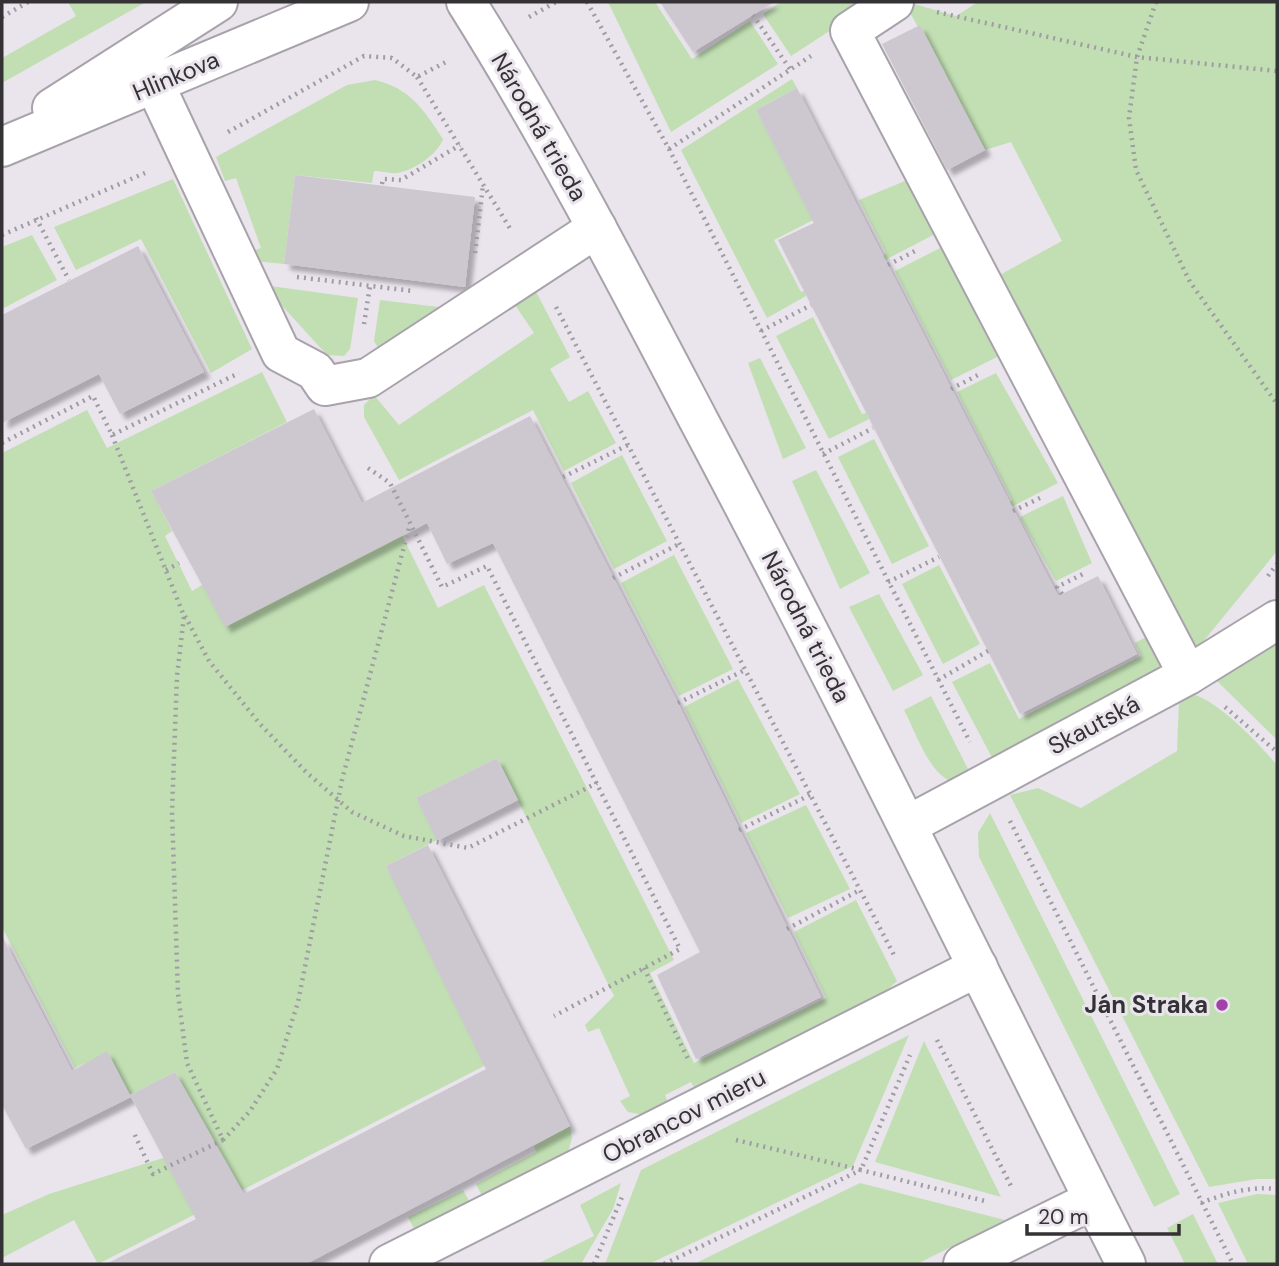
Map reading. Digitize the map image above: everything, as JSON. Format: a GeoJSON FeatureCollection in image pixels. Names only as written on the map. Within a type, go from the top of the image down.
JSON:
{"type":"FeatureCollection","features":[{"type":"Feature","properties":{"kind":"street","name":"Hlinkova"},"geometry":{"type":"LineString","coordinates":[[2,140],[218,2]]}},
{"type":"Feature","properties":{"kind":"street","name":"Hlinkova"},"geometry":{"type":"LineString","coordinates":[[2,147],[349,2]]}},
{"type":"Feature","properties":{"kind":"street","name":"Národná trieda"},"geometry":{"type":"LineString","coordinates":[[466,2],[597,228],[908,825],[1126,1264]]}},
{"type":"Feature","properties":{"kind":"street"},"geometry":{"type":"LineString","coordinates":[[894,2],[850,31],[1188,675]]}},
{"type":"Feature","properties":{"kind":"street"},"geometry":{"type":"LineString","coordinates":[[155,85],[281,353],[315,371],[325,386],[368,378],[469,305],[597,228]]}},
{"type":"Feature","properties":{"kind":"street","name":"Skautská"},"geometry":{"type":"LineString","coordinates":[[908,825],[1188,675],[1277,620]]}},
{"type":"Feature","properties":{"kind":"street","name":"Obrancov mieru"},"geometry":{"type":"LineString","coordinates":[[389,1264],[709,1103],[921,1008],[978,967]]}},
{"type":"Feature","properties":{"kind":"street"},"geometry":{"type":"LineString","coordinates":[[964,1264],[1093,1200]]}},
{"type":"Feature","properties":{"kind":"path"},"geometry":{"type":"LineString","coordinates":[[2,17],[29,2]]}},
{"type":"Feature","properties":{"kind":"path"},"geometry":{"type":"LineString","coordinates":[[587,2],[669,149],[1233,1264]]}},
{"type":"Feature","properties":{"kind":"path"},"geometry":{"type":"LineString","coordinates":[[1156,2],[1137,57],[1129,118],[1136,170],[1191,282],[1277,404]]}},
{"type":"Feature","properties":{"kind":"path"},"geometry":{"type":"LineString","coordinates":[[934,11],[1137,57],[1277,71]]}},
{"type":"Feature","properties":{"kind":"path"},"geometry":{"type":"LineString","coordinates":[[753,15],[790,69]]}},
{"type":"Feature","properties":{"kind":"path"},"geometry":{"type":"LineString","coordinates":[[669,149],[850,31]]}},
{"type":"Feature","properties":{"kind":"path"},"geometry":{"type":"LineString","coordinates":[[417,77],[535,267],[630,444],[813,794],[1013,1189]]}},
{"type":"Feature","properties":{"kind":"path"},"geometry":{"type":"LineString","coordinates":[[382,184],[383,179],[401,180],[460,145]]}},
{"type":"Feature","properties":{"kind":"path"},"geometry":{"type":"LineString","coordinates":[[242,271],[469,305],[483,184]]}},
{"type":"Feature","properties":{"kind":"path"},"geometry":{"type":"LineString","coordinates":[[36,218],[69,280]]}},
{"type":"Feature","properties":{"kind":"path"},"geometry":{"type":"LineString","coordinates":[[761,331],[811,304]]}},
{"type":"Feature","properties":{"kind":"path"},"geometry":{"type":"LineString","coordinates":[[112,435],[281,353]]}},
{"type":"Feature","properties":{"kind":"path"},"geometry":{"type":"LineString","coordinates":[[2,443],[93,396],[112,435],[184,616],[209,661],[260,724],[306,772],[352,812],[404,836],[468,848],[597,783]]}},
{"type":"Feature","properties":{"kind":"path"},"geometry":{"type":"LineString","coordinates":[[822,454],[873,428]]}},
{"type":"Feature","properties":{"kind":"path"},"geometry":{"type":"LineString","coordinates":[[563,477],[630,444]]}},
{"type":"Feature","properties":{"kind":"path"},"geometry":{"type":"LineString","coordinates":[[368,468],[390,483],[442,587],[487,566],[680,949],[554,1016]]}},
{"type":"Feature","properties":{"kind":"path"},"geometry":{"type":"LineString","coordinates":[[133,1131],[153,1174],[223,1140],[250,1111],[277,1069],[298,1002],[340,801],[342,780],[410,523]]}},
{"type":"Feature","properties":{"kind":"path"},"geometry":{"type":"LineString","coordinates":[[613,578],[681,543]]}},
{"type":"Feature","properties":{"kind":"path"},"geometry":{"type":"LineString","coordinates":[[888,582],[939,556]]}},
{"type":"Feature","properties":{"kind":"path"},"geometry":{"type":"LineString","coordinates":[[166,570],[178,563]]}},
{"type":"Feature","properties":{"kind":"path"},"geometry":{"type":"LineString","coordinates":[[184,616],[177,676],[172,811],[178,994],[187,1063],[223,1140]]}},
{"type":"Feature","properties":{"kind":"path"},"geometry":{"type":"LineString","coordinates":[[938,680],[988,651]]}},
{"type":"Feature","properties":{"kind":"path"},"geometry":{"type":"LineString","coordinates":[[678,703],[747,669]]}},
{"type":"Feature","properties":{"kind":"path"},"geometry":{"type":"LineString","coordinates":[[1188,675],[1277,752]]}},
{"type":"Feature","properties":{"kind":"path"},"geometry":{"type":"LineString","coordinates":[[739,830],[813,794]]}},
{"type":"Feature","properties":{"kind":"path"},"geometry":{"type":"LineString","coordinates":[[787,929],[860,890]]}},
{"type":"Feature","properties":{"kind":"path"},"geometry":{"type":"LineString","coordinates":[[644,968],[709,1103]]}},
{"type":"Feature","properties":{"kind":"path"},"geometry":{"type":"LineString","coordinates":[[664,1264],[861,1170],[921,1008]]}},
{"type":"Feature","properties":{"kind":"path"},"geometry":{"type":"LineString","coordinates":[[667,1124],[997,1204]]}},
{"type":"Feature","properties":{"kind":"path"},"geometry":{"type":"LineString","coordinates":[[1201,1203],[1225,1193],[1260,1187],[1277,1189]]}},
{"type":"Feature","properties":{"kind":"green space"},"geometry":{"type":"Polygon","coordinates":[[[68,2],[146,2],[2,83],[2,54],[4,57],[76,16],[68,2]]]}},
{"type":"Feature","properties":{"kind":"green space"},"geometry":{"type":"Polygon","coordinates":[[[608,2],[655,2],[692,59],[750,21],[778,64],[671,132],[608,2]]]}},
{"type":"Feature","properties":{"kind":"green space"},"geometry":{"type":"Polygon","coordinates":[[[781,2],[874,2],[791,56],[763,14],[781,2]]]}},
{"type":"Feature","properties":{"kind":"green space"},"geometry":{"type":"Polygon","coordinates":[[[978,2],[1277,2],[1277,551],[1193,654],[996,277],[1062,241],[1011,142],[985,150],[907,7],[914,4],[956,16],[978,2]]]}},
{"type":"Feature","properties":{"kind":"green space"},"geometry":{"type":"Polygon","coordinates":[[[792,79],[797,88],[756,110],[813,220],[774,240],[801,292],[804,291],[806,296],[767,318],[681,150],[792,79]]]}},
{"type":"Feature","properties":{"kind":"green space"},"geometry":{"type":"Polygon","coordinates":[[[375,80],[398,89],[415,102],[443,139],[440,145],[424,161],[403,172],[374,171],[372,183],[295,175],[284,264],[253,261],[250,252],[261,248],[236,178],[225,181],[216,157],[347,85],[375,80]]]}},
{"type":"Feature","properties":{"kind":"green space"},"geometry":{"type":"Polygon","coordinates":[[[173,179],[252,349],[211,373],[141,239],[76,270],[54,227],[173,179]]]}},
{"type":"Feature","properties":{"kind":"green space"},"geometry":{"type":"Polygon","coordinates":[[[905,181],[918,191],[939,232],[885,260],[883,256],[886,253],[859,200],[905,181]]]}},
{"type":"Feature","properties":{"kind":"green space"},"geometry":{"type":"Polygon","coordinates":[[[32,235],[57,280],[2,309],[2,247],[32,235]]]}},
{"type":"Feature","properties":{"kind":"green space"},"geometry":{"type":"Polygon","coordinates":[[[948,244],[1005,353],[951,380],[895,271],[948,244]]]}},
{"type":"Feature","properties":{"kind":"green space"},"geometry":{"type":"Polygon","coordinates":[[[263,285],[358,298],[350,349],[344,356],[327,355],[263,285]]]}},
{"type":"Feature","properties":{"kind":"green space"},"geometry":{"type":"Polygon","coordinates":[[[533,286],[570,357],[550,369],[569,402],[588,391],[616,443],[564,471],[533,410],[399,480],[364,417],[364,405],[374,395],[399,425],[534,333],[513,302],[533,286]]]}},
{"type":"Feature","properties":{"kind":"green space"},"geometry":{"type":"Polygon","coordinates":[[[380,300],[447,308],[385,348],[378,348],[374,341],[380,300]]]}},
{"type":"Feature","properties":{"kind":"green space"},"geometry":{"type":"Polygon","coordinates":[[[813,317],[862,414],[866,413],[869,419],[829,439],[776,336],[813,317]]]}},
{"type":"Feature","properties":{"kind":"green space"},"geometry":{"type":"Polygon","coordinates":[[[760,358],[806,448],[783,459],[748,363],[760,358]]]}},
{"type":"Feature","properties":{"kind":"green space"},"geometry":{"type":"Polygon","coordinates":[[[262,372],[287,422],[151,491],[172,531],[165,536],[192,591],[202,585],[402,535],[438,608],[484,585],[674,960],[650,973],[694,1063],[826,998],[794,932],[856,900],[897,981],[885,992],[696,1091],[691,1082],[665,1095],[669,1105],[649,1116],[628,1112],[620,1101],[630,1096],[599,1028],[588,1032],[585,1025],[614,996],[497,758],[416,798],[437,840],[386,866],[490,1063],[98,1264],[74,1220],[2,1258],[2,1215],[49,1194],[163,1158],[208,1133],[175,1072],[130,1095],[86,1063],[75,1068],[2,927],[2,453],[87,410],[107,448],[262,372]]]}},
{"type":"Feature","properties":{"kind":"green space"},"geometry":{"type":"Polygon","coordinates":[[[996,373],[1058,483],[1011,507],[1009,503],[1012,500],[957,392],[996,373]]]}},
{"type":"Feature","properties":{"kind":"green space"},"geometry":{"type":"Polygon","coordinates":[[[874,439],[929,546],[892,564],[838,457],[874,439]]]}},
{"type":"Feature","properties":{"kind":"green space"},"geometry":{"type":"Polygon","coordinates":[[[622,455],[667,541],[614,569],[571,483],[622,455]]]}},
{"type":"Feature","properties":{"kind":"green space"},"geometry":{"type":"Polygon","coordinates":[[[816,470],[870,573],[840,589],[792,481],[816,470]]]}},
{"type":"Feature","properties":{"kind":"green space"},"geometry":{"type":"Polygon","coordinates":[[[1063,496],[1092,563],[1056,581],[1020,517],[1063,496]]]}},
{"type":"Feature","properties":{"kind":"green space"},"geometry":{"type":"Polygon","coordinates":[[[674,555],[733,669],[679,696],[621,583],[674,555]]]}},
{"type":"Feature","properties":{"kind":"green space"},"geometry":{"type":"Polygon","coordinates":[[[939,565],[980,644],[943,664],[902,584],[939,565]]]}},
{"type":"Feature","properties":{"kind":"green space"},"geometry":{"type":"Polygon","coordinates":[[[879,594],[923,675],[893,691],[849,607],[879,594]]]}},
{"type":"Feature","properties":{"kind":"green space"},"geometry":{"type":"Polygon","coordinates":[[[1150,635],[1160,655],[1156,677],[998,769],[952,682],[990,663],[1019,719],[1141,656],[1135,643],[1150,635]]]}},
{"type":"Feature","properties":{"kind":"green space"},"geometry":{"type":"Polygon","coordinates":[[[1277,636],[1277,740],[1216,680],[1277,636]]]}},
{"type":"Feature","properties":{"kind":"green space"},"geometry":{"type":"Polygon","coordinates":[[[738,679],[800,794],[741,823],[684,707],[738,679]]]}},
{"type":"Feature","properties":{"kind":"green space"},"geometry":{"type":"Polygon","coordinates":[[[1187,693],[1198,696],[1223,712],[1277,765],[1277,1179],[1257,1179],[1209,1187],[1010,795],[1038,788],[1081,808],[1177,751],[1179,700],[1187,693]]]}},
{"type":"Feature","properties":{"kind":"green space"},"geometry":{"type":"Polygon","coordinates":[[[931,696],[968,769],[968,776],[955,783],[946,779],[931,763],[904,710],[931,696]]]}},
{"type":"Feature","properties":{"kind":"green space"},"geometry":{"type":"Polygon","coordinates":[[[806,805],[850,889],[788,918],[746,833],[806,805]]]}},
{"type":"Feature","properties":{"kind":"green space"},"geometry":{"type":"Polygon","coordinates":[[[990,813],[1180,1194],[1154,1207],[979,857],[978,833],[990,813]]]}},
{"type":"Feature","properties":{"kind":"green space"},"geometry":{"type":"Polygon","coordinates":[[[909,1035],[853,1166],[649,1264],[605,1264],[641,1170],[909,1035]]]}},
{"type":"Feature","properties":{"kind":"green space"},"geometry":{"type":"Polygon","coordinates":[[[924,1041],[1001,1197],[875,1162],[924,1041]]]}},
{"type":"Feature","properties":{"kind":"green space"},"geometry":{"type":"Polygon","coordinates":[[[570,1126],[572,1138],[566,1160],[485,1202],[476,1184],[536,1152],[534,1146],[570,1126]]]}},
{"type":"Feature","properties":{"kind":"green space"},"geometry":{"type":"Polygon","coordinates":[[[621,1183],[613,1209],[581,1264],[537,1264],[594,1236],[580,1205],[621,1183]]]}},
{"type":"Feature","properties":{"kind":"green space"},"geometry":{"type":"Polygon","coordinates":[[[860,1183],[1005,1220],[917,1264],[694,1264],[860,1183]]]}},
{"type":"Feature","properties":{"kind":"green space"},"geometry":{"type":"Polygon","coordinates":[[[463,1190],[473,1208],[418,1237],[408,1217],[463,1190]]]}},
{"type":"Feature","properties":{"kind":"green space"},"geometry":{"type":"Polygon","coordinates":[[[1257,1194],[1277,1195],[1277,1264],[1248,1264],[1218,1203],[1257,1194]]]}},
{"type":"Feature","properties":{"kind":"green space"},"geometry":{"type":"Polygon","coordinates":[[[1193,1214],[1218,1264],[1185,1264],[1167,1228],[1193,1214]]]}},
{"type":"Feature","properties":{"kind":"building"},"geometry":{"type":"Polygon","coordinates":[[[660,2],[774,2],[693,52],[660,2]]]}},
{"type":"Feature","properties":{"kind":"building"},"geometry":{"type":"Polygon","coordinates":[[[920,25],[985,150],[947,170],[882,44],[920,25]]]}},
{"type":"Feature","properties":{"kind":"building"},"geometry":{"type":"Polygon","coordinates":[[[797,88],[1058,596],[1098,576],[1137,654],[1020,714],[778,240],[814,223],[756,110],[797,88]]]}},
{"type":"Feature","properties":{"kind":"building"},"geometry":{"type":"Polygon","coordinates":[[[295,175],[475,197],[465,287],[284,264],[295,175]]]}},
{"type":"Feature","properties":{"kind":"building"},"geometry":{"type":"Polygon","coordinates":[[[138,246],[204,372],[120,414],[99,374],[2,423],[2,315],[138,246]]]}},
{"type":"Feature","properties":{"kind":"building"},"geometry":{"type":"Polygon","coordinates":[[[314,409],[362,503],[530,416],[678,703],[821,997],[696,1059],[657,975],[700,952],[493,543],[447,564],[427,523],[225,627],[151,491],[314,409]]]}},
{"type":"Feature","properties":{"kind":"building"},"geometry":{"type":"Polygon","coordinates":[[[497,758],[518,800],[437,841],[416,798],[497,758]]]}},
{"type":"Feature","properties":{"kind":"building"},"geometry":{"type":"Polygon","coordinates":[[[428,845],[570,1126],[306,1264],[106,1264],[196,1219],[130,1095],[175,1072],[244,1194],[486,1069],[386,866],[428,845]]]}},
{"type":"Feature","properties":{"kind":"building"},"geometry":{"type":"Polygon","coordinates":[[[2,936],[72,1071],[107,1051],[131,1097],[26,1149],[2,1105],[2,936]]]}},
{"type":"Feature","properties":{"kind":"place","name":"Ján Straka"},"geometry":{"type":"Point","coordinates":[1222,1005]}}]}
